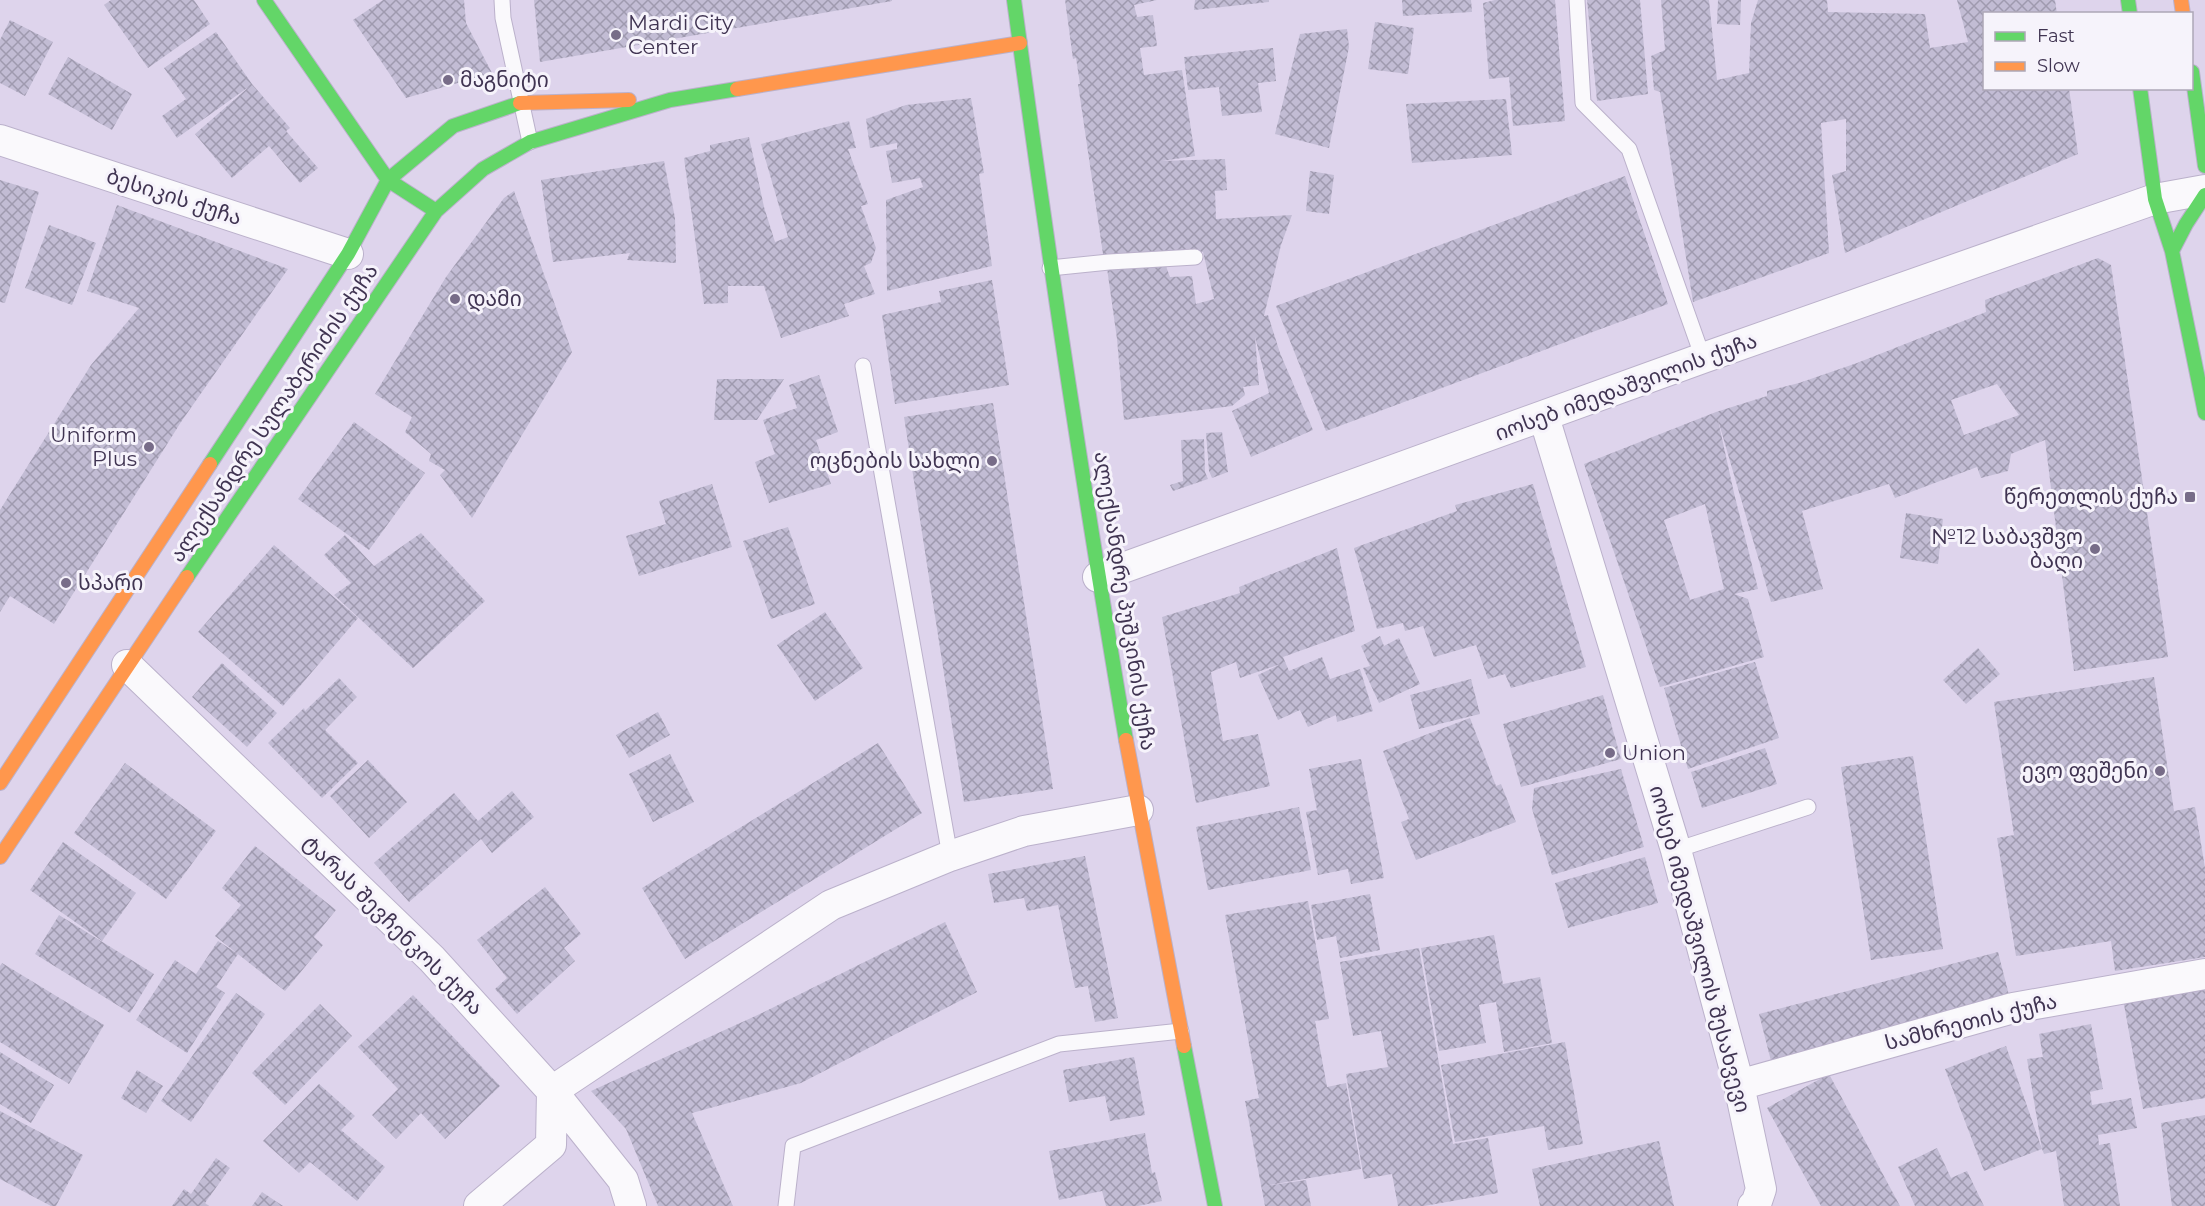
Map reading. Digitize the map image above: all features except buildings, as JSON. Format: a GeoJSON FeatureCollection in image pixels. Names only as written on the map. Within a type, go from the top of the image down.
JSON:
{"type":"FeatureCollection","features":[{"type":"Feature","properties":{"kind":"street"},"geometry":{"type":"LineString","coordinates":[[264,0],[388,180],[436,211]]}},
{"type":"Feature","properties":{"kind":"street","name":"ალექსანდრე პუშკინის ქუჩა"},"geometry":{"type":"LineString","coordinates":[[1014,0],[1050,268],[1098,577],[1138,810],[1215,1206]]}},
{"type":"Feature","properties":{"kind":"street","name":"ალექსანდრე სულაბერიძის ქუჩა"},"geometry":{"type":"LineString","coordinates":[[0,857],[127,665],[436,211],[483,169],[530,142],[670,100],[1020,43]]}},
{"type":"Feature","properties":{"kind":"street"},"geometry":{"type":"LineString","coordinates":[[2193,79],[2205,166]]}},
{"type":"Feature","properties":{"kind":"street"},"geometry":{"type":"LineString","coordinates":[[2140,90],[2156,199],[2172,251],[2205,413]]}},
{"type":"Feature","properties":{"kind":"street","name":"ალექსანდრე სულაბერიძის ქუჩა"},"geometry":{"type":"LineString","coordinates":[[0,783],[348,254],[388,180],[453,126],[521,102],[670,100]]}},
{"type":"Feature","properties":{"kind":"street","name":"ბესიკის ქუჩა"},"geometry":{"type":"LineString","coordinates":[[0,140],[348,254]]}},
{"type":"Feature","properties":{"kind":"street","name":"იოსებ იმედაშვილის ქუჩა"},"geometry":{"type":"LineString","coordinates":[[1098,577],[1703,358],[2156,199],[2205,190]]}},
{"type":"Feature","properties":{"kind":"street"},"geometry":{"type":"LineString","coordinates":[[2172,251],[2205,195]]}},
{"type":"Feature","properties":{"kind":"street","name":"იოსებ იმედაშვილის შესახვევი"},"geometry":{"type":"LineString","coordinates":[[1544,417],[1676,850],[1739,1085],[1761,1189],[1756,1204],[1753,1206]]}},
{"type":"Feature","properties":{"kind":"street","name":"ტარას შევჩენკოს ქუჩა"},"geometry":{"type":"LineString","coordinates":[[127,665],[432,959],[552,1091],[623,1180],[631,1206]]}},
{"type":"Feature","properties":{"kind":"street"},"geometry":{"type":"LineString","coordinates":[[479,1206],[551,1145],[552,1091],[831,905],[950,856],[1024,831],[1138,810]]}},
{"type":"Feature","properties":{"kind":"street","name":"სამხრეთის ქუჩა"},"geometry":{"type":"LineString","coordinates":[[1739,1085],[2013,1008],[2205,974]]}},
{"type":"Feature","properties":{"kind":"lane"},"geometry":{"type":"LineString","coordinates":[[502,0],[503,18],[530,142]]}},
{"type":"Feature","properties":{"kind":"lane"},"geometry":{"type":"LineString","coordinates":[[1577,0],[1583,103],[1629,148],[1703,358]]}},
{"type":"Feature","properties":{"kind":"lane"},"geometry":{"type":"LineString","coordinates":[[1050,268],[1195,257]]}},
{"type":"Feature","properties":{"kind":"lane"},"geometry":{"type":"LineString","coordinates":[[863,366],[950,856]]}},
{"type":"Feature","properties":{"kind":"lane"},"geometry":{"type":"LineString","coordinates":[[1676,850],[1808,807]]}},
{"type":"Feature","properties":{"kind":"lane"},"geometry":{"type":"LineString","coordinates":[[786,1206],[793,1146],[1059,1044],[1181,1031]]}},
{"type":"Feature","properties":{"kind":"traffic: fast"},"geometry":{"type":"LineString","coordinates":[[264,0],[388,180],[436,211]]}},
{"type":"Feature","properties":{"kind":"traffic: fast"},"geometry":{"type":"LineString","coordinates":[[1014,0],[1067,370],[1126,740]]}},
{"type":"Feature","properties":{"kind":"traffic: fast"},"geometry":{"type":"LineString","coordinates":[[2128,0],[2130,12]]}},
{"type":"Feature","properties":{"kind":"traffic: fast"},"geometry":{"type":"LineString","coordinates":[[2193,79],[2205,166]]}},
{"type":"Feature","properties":{"kind":"traffic: fast"},"geometry":{"type":"LineString","coordinates":[[187,577],[436,211],[483,169],[530,142],[670,100],[737,89]]}},
{"type":"Feature","properties":{"kind":"traffic: fast"},"geometry":{"type":"LineString","coordinates":[[2140,90],[2155,199],[2172,251],[2205,413]]}},
{"type":"Feature","properties":{"kind":"traffic: fast"},"geometry":{"type":"LineString","coordinates":[[210,464],[348,254],[388,180],[453,126],[520,103]]}},
{"type":"Feature","properties":{"kind":"traffic: fast"},"geometry":{"type":"LineString","coordinates":[[2172,251],[2205,195]]}},
{"type":"Feature","properties":{"kind":"traffic: fast"},"geometry":{"type":"LineString","coordinates":[[1184,1046],[1215,1206]]}},
{"type":"Feature","properties":{"kind":"traffic: slow"},"geometry":{"type":"LineString","coordinates":[[2181,0],[2183,12]]}},
{"type":"Feature","properties":{"kind":"traffic: slow"},"geometry":{"type":"LineString","coordinates":[[737,89],[1020,43]]}},
{"type":"Feature","properties":{"kind":"traffic: slow"},"geometry":{"type":"LineString","coordinates":[[520,103],[629,100]]}},
{"type":"Feature","properties":{"kind":"traffic: slow"},"geometry":{"type":"LineString","coordinates":[[0,783],[210,464]]}},
{"type":"Feature","properties":{"kind":"traffic: slow"},"geometry":{"type":"LineString","coordinates":[[0,857],[187,577]]}},
{"type":"Feature","properties":{"kind":"traffic: slow"},"geometry":{"type":"LineString","coordinates":[[1126,740],[1184,1046]]}},
{"type":"Feature","properties":{"kind":"place","name":"Mardi City Center"},"geometry":{"type":"Point","coordinates":[616,35]}},
{"type":"Feature","properties":{"kind":"place","name":"მაგნიტი"},"geometry":{"type":"Point","coordinates":[448,80]}},
{"type":"Feature","properties":{"kind":"place","name":"დამი"},"geometry":{"type":"Point","coordinates":[455,299]}},
{"type":"Feature","properties":{"kind":"place","name":"Uniform Plus"},"geometry":{"type":"Point","coordinates":[149,447]}},
{"type":"Feature","properties":{"kind":"place","name":"ოცნების სახლი"},"geometry":{"type":"Point","coordinates":[992,461]}},
{"type":"Feature","properties":{"kind":"place","name":"წერეთლის ქუჩა"},"geometry":{"type":"Point","coordinates":[2190,497]}},
{"type":"Feature","properties":{"kind":"place","name":"№12 საბავშვო ბაღი"},"geometry":{"type":"Point","coordinates":[2095,549]}},
{"type":"Feature","properties":{"kind":"place","name":"სპარი"},"geometry":{"type":"Point","coordinates":[66,583]}},
{"type":"Feature","properties":{"kind":"place","name":"Union"},"geometry":{"type":"Point","coordinates":[1610,753]}},
{"type":"Feature","properties":{"kind":"place","name":"ევო ფეშენი"},"geometry":{"type":"Point","coordinates":[2160,771]}}]}
